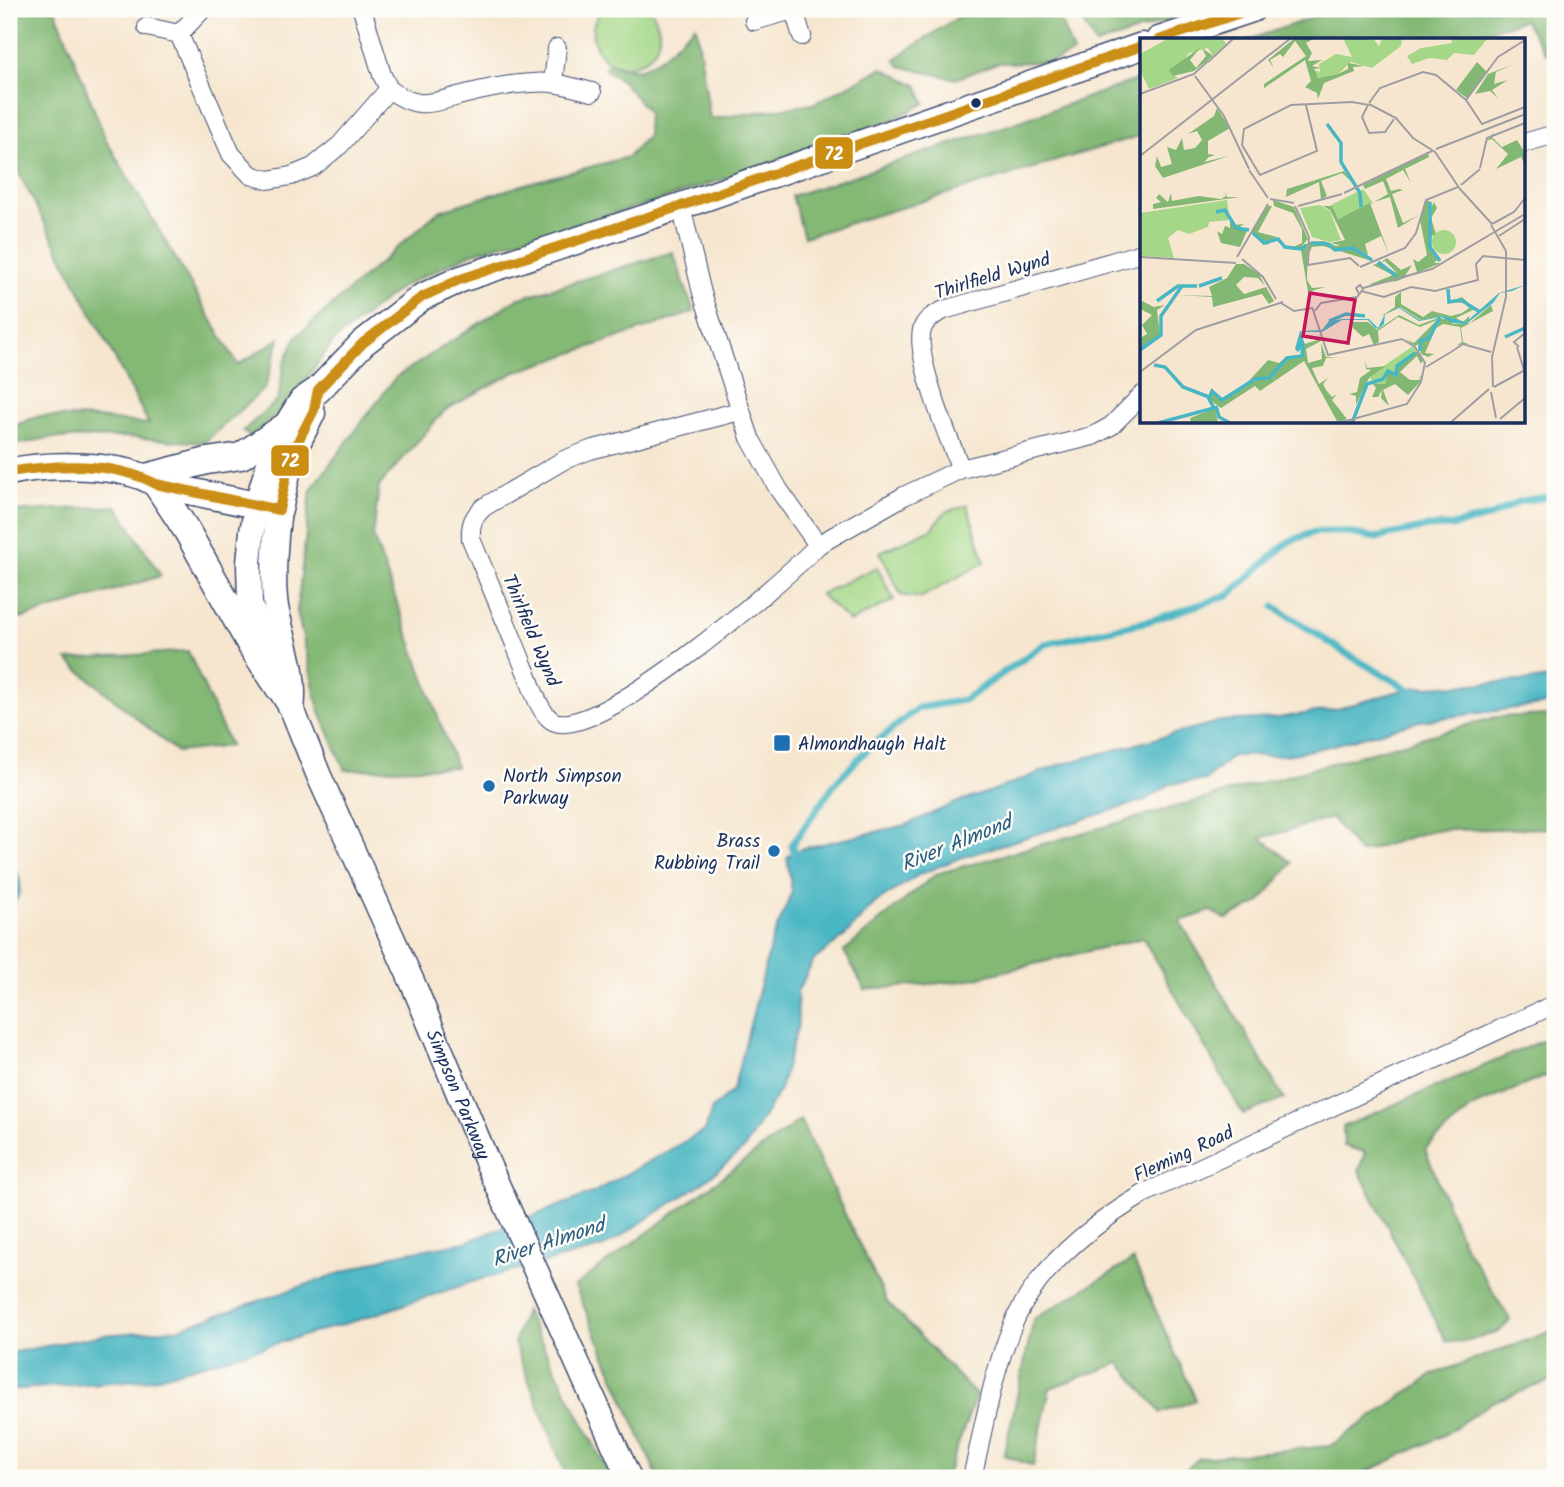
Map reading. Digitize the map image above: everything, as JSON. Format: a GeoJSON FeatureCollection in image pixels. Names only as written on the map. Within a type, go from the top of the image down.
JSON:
{"type":"FeatureCollection","features":[{"type":"Feature","properties":{"kind":"main road"},"geometry":{"type":"LineString","coordinates":[[1165,38],[1252,9]]}},
{"type":"Feature","properties":{"kind":"main road","name":"Simpson Parkway"},"geometry":{"type":"LineString","coordinates":[[270,500],[276,443],[302,401],[318,390],[363,343],[422,297],[471,275],[681,206],[1140,47]]}},
{"type":"Feature","properties":{"kind":"main road","name":"Simpson Parkway"},"geometry":{"type":"LineString","coordinates":[[318,390],[314,410],[270,500],[249,563],[250,604],[286,698],[336,815],[414,986],[488,1164],[629,1478]]}},
{"type":"Feature","properties":{"kind":"main road"},"geometry":{"type":"LineString","coordinates":[[153,478],[241,456],[288,424]]}},
{"type":"Feature","properties":{"kind":"main road"},"geometry":{"type":"LineString","coordinates":[[9,472],[46,466],[100,468],[270,500]]}},
{"type":"Feature","properties":{"kind":"main road"},"geometry":{"type":"LineString","coordinates":[[153,478],[187,531],[251,646],[286,698]]}},
{"type":"Feature","properties":{"kind":"street"},"geometry":{"type":"LineString","coordinates":[[179,34],[203,9]]}},
{"type":"Feature","properties":{"kind":"street"},"geometry":{"type":"LineString","coordinates":[[362,9],[382,75],[389,89],[399,97],[415,103],[436,103],[503,86],[553,82],[592,92]]}},
{"type":"Feature","properties":{"kind":"street"},"geometry":{"type":"LineString","coordinates":[[754,21],[795,10],[802,36]]}},
{"type":"Feature","properties":{"kind":"street"},"geometry":{"type":"LineString","coordinates":[[147,27],[179,34]]}},
{"type":"Feature","properties":{"kind":"street"},"geometry":{"type":"LineString","coordinates":[[179,34],[230,153],[251,175],[268,180],[291,176],[313,167],[340,145],[389,89]]}},
{"type":"Feature","properties":{"kind":"street"},"geometry":{"type":"LineString","coordinates":[[553,82],[557,48]]}},
{"type":"Feature","properties":{"kind":"street"},"geometry":{"type":"LineString","coordinates":[[1526,142],[1555,134]]}},
{"type":"Feature","properties":{"kind":"street"},"geometry":{"type":"LineString","coordinates":[[681,206],[702,293],[750,438],[766,469],[818,545]]}},
{"type":"Feature","properties":{"kind":"street","name":"Thirlfield Wynd"},"geometry":{"type":"LineString","coordinates":[[961,470],[933,394],[920,334],[924,324],[931,316],[944,310],[1140,254]]}},
{"type":"Feature","properties":{"kind":"street","name":"Thirlfield Wynd"},"geometry":{"type":"LineString","coordinates":[[740,411],[577,455],[484,507],[475,515],[470,525],[471,539],[534,691],[549,719],[557,724],[581,720],[662,675],[741,614],[797,567],[818,545],[904,496],[961,470],[1093,436],[1111,426],[1140,397]]}},
{"type":"Feature","properties":{"kind":"street","name":"Fleming Road"},"geometry":{"type":"LineString","coordinates":[[972,1478],[995,1376],[1013,1324],[1037,1284],[1095,1225],[1147,1192],[1555,1004]]}},
{"type":"Feature","properties":{"kind":"green space"},"geometry":{"type":"Polygon","coordinates":[[[9,9],[55,9],[106,140],[238,365],[280,338],[265,388],[204,443],[125,437],[49,438],[9,446],[9,428],[38,416],[97,418],[149,424],[9,154],[9,9]]]}},
{"type":"Feature","properties":{"kind":"green space"},"geometry":{"type":"Polygon","coordinates":[[[602,9],[651,10],[658,27],[658,42],[651,54],[641,62],[628,66],[615,65],[603,57],[595,44],[593,34],[595,21],[602,9]]]}},
{"type":"Feature","properties":{"kind":"green space"},"geometry":{"type":"Polygon","coordinates":[[[974,9],[1056,9],[1073,53],[1052,62],[997,63],[956,79],[900,66],[895,59],[974,9]]]}},
{"type":"Feature","properties":{"kind":"green space"},"geometry":{"type":"Polygon","coordinates":[[[1075,9],[1201,9],[1096,45],[1075,9]]]}},
{"type":"Feature","properties":{"kind":"green space"},"geometry":{"type":"Polygon","coordinates":[[[1337,9],[1555,9],[1555,53],[1546,54],[1524,20],[1463,38],[1254,38],[1337,9]]]}},
{"type":"Feature","properties":{"kind":"green space"},"geometry":{"type":"Polygon","coordinates":[[[696,25],[710,119],[813,104],[882,68],[917,85],[925,103],[878,127],[655,202],[472,253],[401,287],[335,340],[288,403],[250,437],[243,431],[278,400],[284,364],[296,337],[439,211],[529,183],[628,157],[647,136],[648,112],[623,82],[604,68],[608,65],[639,70],[662,57],[696,25]]]}},
{"type":"Feature","properties":{"kind":"green space"},"geometry":{"type":"Polygon","coordinates":[[[1140,79],[1140,136],[804,237],[792,196],[1140,79]]]}},
{"type":"Feature","properties":{"kind":"green space"},"geometry":{"type":"Polygon","coordinates":[[[673,252],[694,312],[513,373],[445,410],[379,486],[373,536],[456,767],[345,770],[319,710],[297,611],[311,490],[395,378],[517,299],[673,252]]]}},
{"type":"Feature","properties":{"kind":"green space"},"geometry":{"type":"Polygon","coordinates":[[[967,505],[985,562],[920,598],[901,595],[880,552],[932,529],[945,512],[967,505]]]}},
{"type":"Feature","properties":{"kind":"green space"},"geometry":{"type":"Polygon","coordinates":[[[117,506],[161,576],[20,619],[9,594],[9,512],[117,506]]]}},
{"type":"Feature","properties":{"kind":"green space"},"geometry":{"type":"Polygon","coordinates":[[[877,567],[894,600],[850,622],[820,594],[877,567]]]}},
{"type":"Feature","properties":{"kind":"green space"},"geometry":{"type":"Polygon","coordinates":[[[188,651],[230,746],[177,752],[67,660],[188,651]]]}},
{"type":"Feature","properties":{"kind":"green space"},"geometry":{"type":"Polygon","coordinates":[[[1555,715],[1555,828],[1433,830],[1359,853],[1332,818],[1261,838],[1292,863],[1260,902],[1226,919],[1211,911],[1180,921],[1284,1099],[1243,1114],[1143,938],[963,981],[865,990],[844,951],[936,874],[1496,717],[1555,715]]]}},
{"type":"Feature","properties":{"kind":"green space"},"geometry":{"type":"Polygon","coordinates":[[[1555,1035],[1555,1072],[1473,1107],[1425,1149],[1462,1241],[1510,1320],[1499,1332],[1462,1342],[1446,1341],[1359,1171],[1365,1152],[1344,1146],[1343,1127],[1555,1035]]]}},
{"type":"Feature","properties":{"kind":"green space"},"geometry":{"type":"Polygon","coordinates":[[[800,1120],[887,1302],[976,1395],[946,1478],[658,1478],[575,1286],[800,1120]]]}},
{"type":"Feature","properties":{"kind":"green space"},"geometry":{"type":"Polygon","coordinates":[[[1133,1260],[1196,1400],[1161,1413],[1120,1363],[1050,1388],[1033,1466],[1004,1455],[1034,1319],[1133,1260]]]}},
{"type":"Feature","properties":{"kind":"green space"},"geometry":{"type":"Polygon","coordinates":[[[525,1310],[611,1478],[567,1478],[514,1343],[525,1310]]]}},
{"type":"Feature","properties":{"kind":"green space"},"geometry":{"type":"Polygon","coordinates":[[[1555,1330],[1555,1379],[1492,1402],[1444,1435],[1354,1478],[1177,1478],[1199,1458],[1330,1446],[1434,1374],[1555,1330]]]}},
{"type":"Feature","properties":{"kind":"water","name":"River Almond"},"geometry":{"type":"Polygon","coordinates":[[[1555,677],[1555,703],[1420,721],[1287,755],[1232,756],[1206,780],[1170,784],[1145,800],[960,858],[920,874],[874,904],[844,937],[814,960],[797,992],[798,1025],[780,1089],[744,1149],[701,1184],[604,1247],[478,1280],[358,1320],[152,1379],[9,1390],[9,1353],[103,1335],[177,1329],[393,1255],[466,1242],[592,1193],[705,1130],[712,1109],[733,1090],[772,940],[792,892],[787,857],[800,849],[906,825],[960,801],[1059,765],[1221,721],[1277,718],[1337,709],[1410,688],[1555,677]]]}},
{"type":"Feature","properties":{"kind":"water"},"geometry":{"type":"Polygon","coordinates":[[[9,864],[18,874],[20,886],[17,898],[9,909],[9,864]]]}},
{"type":"Feature","properties":{"kind":"waterway"},"geometry":{"type":"LineString","coordinates":[[794,853],[792,845],[836,782],[868,749],[918,708],[964,700],[1045,644],[1149,621],[1229,595],[1288,542],[1314,532],[1344,532],[1376,538],[1427,527],[1452,526],[1492,516],[1520,501],[1555,496]]}},
{"type":"Feature","properties":{"kind":"waterway"},"geometry":{"type":"LineString","coordinates":[[1275,607],[1347,654],[1415,693]]}},
{"type":"Feature","properties":{"kind":"transit line","name":"72"},"geometry":{"type":"LineString","coordinates":[[1165,38],[1252,9]]}},
{"type":"Feature","properties":{"kind":"transit line","name":"72"},"geometry":{"type":"LineString","coordinates":[[9,472],[65,466],[103,468],[121,471],[156,484],[279,510],[291,455],[314,410],[318,390],[363,343],[422,297],[461,279],[681,206],[1140,47]]}},
{"type":"Feature","properties":{"kind":"place","name":"Almondhaugh Halt"},"geometry":{"type":"Point","coordinates":[782,743]}},
{"type":"Feature","properties":{"kind":"place","name":"North Simpson Parkway"},"geometry":{"type":"Point","coordinates":[489,786]}},
{"type":"Feature","properties":{"kind":"place","name":"Brass Rubbing Trail"},"geometry":{"type":"Point","coordinates":[774,851]}}]}
